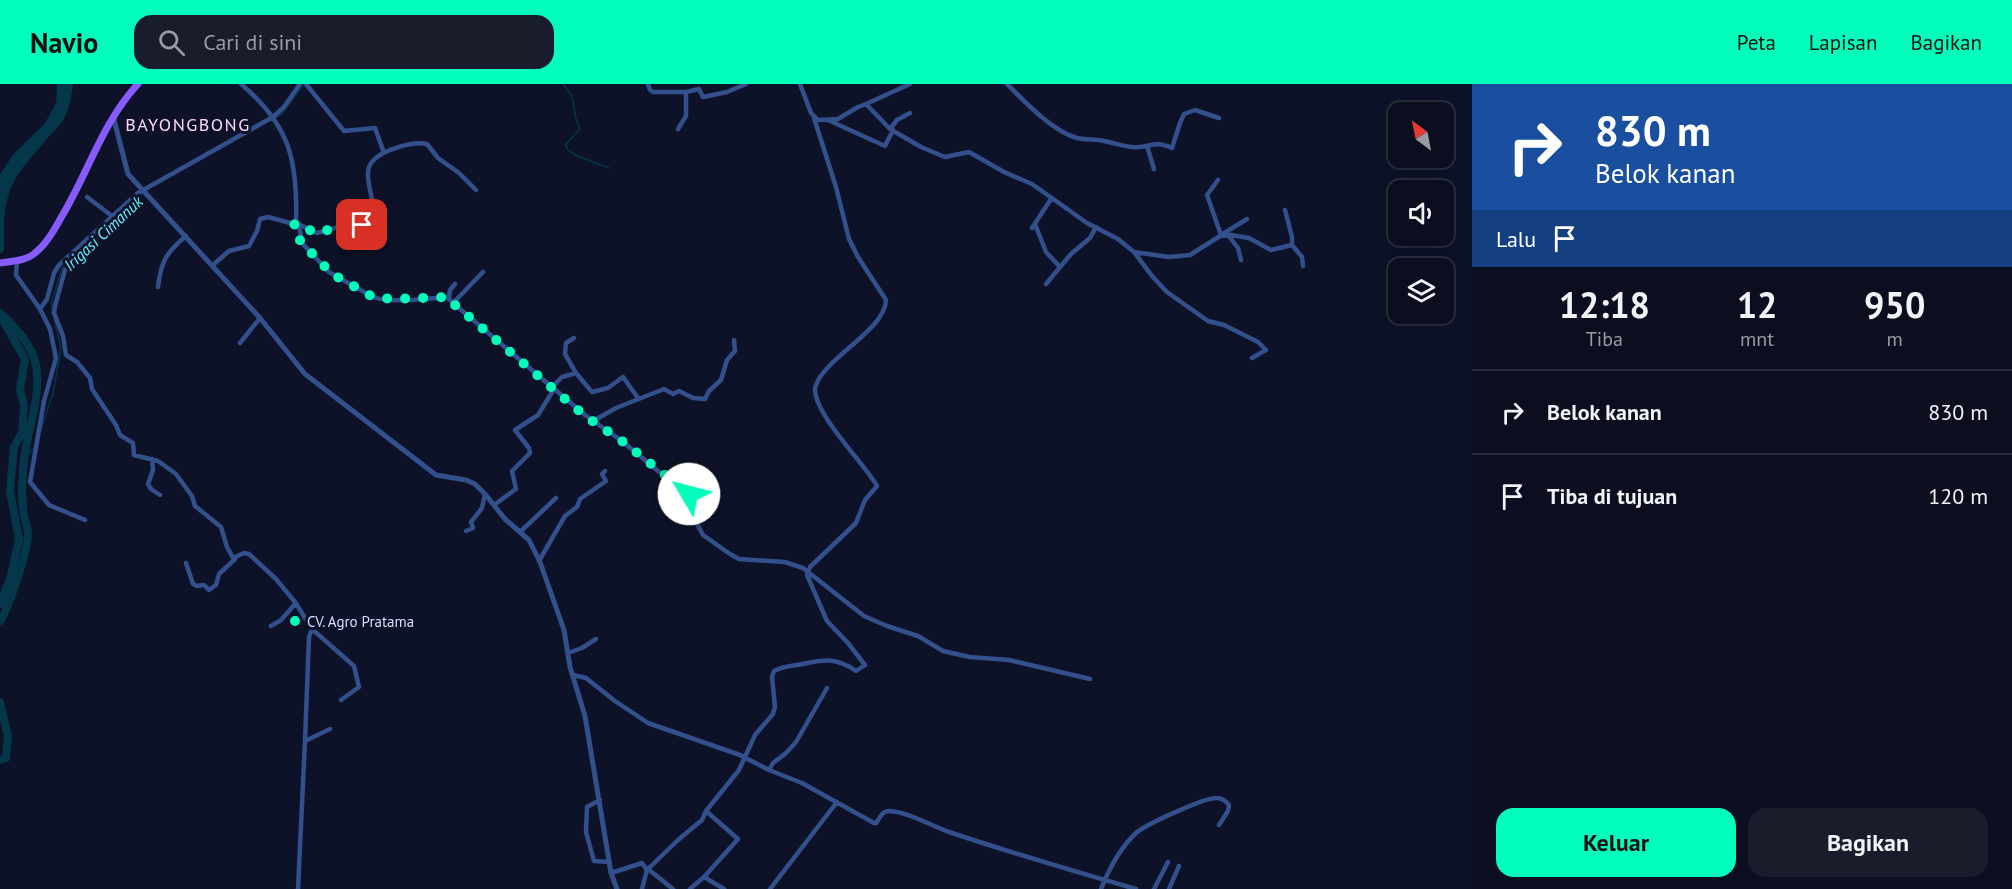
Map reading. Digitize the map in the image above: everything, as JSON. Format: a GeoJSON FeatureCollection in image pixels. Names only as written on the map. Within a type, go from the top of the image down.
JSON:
{"type":"FeatureCollection","features":[{"type":"Feature","properties":{"kind":"main road"},"geometry":{"type":"LineString","coordinates":[[0,263],[35,253],[51,234],[76,191],[113,115],[138,84]]}},
{"type":"Feature","properties":{"kind":"street"},"geometry":{"type":"LineString","coordinates":[[241,84],[275,119],[285,137],[292,164],[296,198],[295,224],[300,230],[300,241],[329,272],[380,299],[448,297]]}},
{"type":"Feature","properties":{"kind":"street"},"geometry":{"type":"LineString","coordinates":[[85,520],[49,505],[30,482],[44,400],[56,358],[61,353],[63,336],[54,313],[65,270],[112,216],[144,191],[275,119],[304,84],[344,131],[375,128],[384,153]]}},
{"type":"Feature","properties":{"kind":"street"},"geometry":{"type":"LineString","coordinates":[[648,84],[653,92],[686,92],[699,89],[703,97],[727,92],[746,84]]}},
{"type":"Feature","properties":{"kind":"street"},"geometry":{"type":"LineString","coordinates":[[642,889],[648,870],[702,819],[735,776],[755,735],[773,714],[775,707],[772,677],[774,671],[819,660],[835,660],[847,664],[856,671],[865,665],[827,621],[808,581],[808,571],[856,522],[865,500],[877,486],[822,412],[815,397],[816,383],[878,320],[886,307],[886,300],[849,239],[836,187],[814,118],[800,84]]}},
{"type":"Feature","properties":{"kind":"street"},"geometry":{"type":"LineString","coordinates":[[814,118],[818,120],[838,119],[858,107],[910,84]]}},
{"type":"Feature","properties":{"kind":"street"},"geometry":{"type":"LineString","coordinates":[[1007,84],[1035,112],[1075,138],[1101,140],[1130,147],[1162,143],[1173,148],[1182,117],[1188,112],[1199,111],[1219,118]]}},
{"type":"Feature","properties":{"kind":"street"},"geometry":{"type":"LineString","coordinates":[[678,129],[686,116],[686,92]]}},
{"type":"Feature","properties":{"kind":"street"},"geometry":{"type":"LineString","coordinates":[[866,104],[891,129],[909,141],[941,156],[948,157],[969,152],[1004,172],[1032,184],[1051,199],[1096,227],[1119,238],[1134,252],[1167,292],[1208,321],[1224,325],[1258,342],[1266,350],[1252,358]]}},
{"type":"Feature","properties":{"kind":"street"},"geometry":{"type":"LineString","coordinates":[[828,120],[884,146],[888,144],[891,129],[897,120],[910,113]]}},
{"type":"Feature","properties":{"kind":"street"},"geometry":{"type":"LineString","coordinates":[[113,115],[126,171],[260,318],[305,374],[436,475],[466,480],[475,484],[505,519],[529,540],[564,630],[573,675],[585,716],[611,873],[617,889]]}},
{"type":"Feature","properties":{"kind":"street"},"geometry":{"type":"LineString","coordinates":[[213,265],[229,251],[246,249],[262,217],[295,224],[319,233],[342,226],[361,227],[376,213],[368,176],[371,164],[384,153],[412,143],[427,144],[438,158],[459,173],[476,190]]}},
{"type":"Feature","properties":{"kind":"street"},"geometry":{"type":"LineString","coordinates":[[1147,146],[1154,169]]}},
{"type":"Feature","properties":{"kind":"street"},"geometry":{"type":"LineString","coordinates":[[1218,180],[1207,195],[1221,235]]}},
{"type":"Feature","properties":{"kind":"street"},"geometry":{"type":"LineString","coordinates":[[87,197],[112,216]]}},
{"type":"Feature","properties":{"kind":"street"},"geometry":{"type":"LineString","coordinates":[[1051,199],[1033,226],[1046,252],[1060,267]]}},
{"type":"Feature","properties":{"kind":"street"},"geometry":{"type":"LineString","coordinates":[[1285,210],[1292,245],[1302,257],[1303,266]]}},
{"type":"Feature","properties":{"kind":"street"},"geometry":{"type":"LineString","coordinates":[[1134,252],[1169,257],[1190,255],[1247,219]]}},
{"type":"Feature","properties":{"kind":"street"},"geometry":{"type":"LineString","coordinates":[[1046,284],[1090,238],[1096,227]]}},
{"type":"Feature","properties":{"kind":"street"},"geometry":{"type":"LineString","coordinates":[[1221,235],[1249,238],[1271,250],[1292,245]]}},
{"type":"Feature","properties":{"kind":"street"},"geometry":{"type":"LineString","coordinates":[[1228,235],[1238,248],[1241,260]]}},
{"type":"Feature","properties":{"kind":"street"},"geometry":{"type":"LineString","coordinates":[[158,287],[161,266],[169,251],[186,236]]}},
{"type":"Feature","properties":{"kind":"street"},"geometry":{"type":"LineString","coordinates":[[40,309],[47,299],[54,273],[59,265],[89,241]]}},
{"type":"Feature","properties":{"kind":"street"},"geometry":{"type":"LineString","coordinates":[[13,261],[16,274],[40,309],[61,353],[76,362],[90,378],[92,389],[120,435],[133,443],[134,455],[158,461],[176,474],[191,494],[195,506],[220,525],[227,547],[235,559]]}},
{"type":"Feature","properties":{"kind":"street"},"geometry":{"type":"LineString","coordinates":[[453,303],[483,272]]}},
{"type":"Feature","properties":{"kind":"street"},"geometry":{"type":"LineString","coordinates":[[448,297],[454,285]]}},
{"type":"Feature","properties":{"kind":"street"},"geometry":{"type":"LineString","coordinates":[[448,297],[593,421],[687,491],[703,535],[723,550],[739,559],[785,562],[808,571],[864,616],[918,636],[943,651],[970,657],[1009,660],[1090,680]]}},
{"type":"Feature","properties":{"kind":"street"},"geometry":{"type":"LineString","coordinates":[[240,343],[260,318]]}},
{"type":"Feature","properties":{"kind":"street"},"geometry":{"type":"LineString","coordinates":[[574,338],[566,343],[565,354],[576,373],[592,392],[608,388],[624,378],[638,398]]}},
{"type":"Feature","properties":{"kind":"street"},"geometry":{"type":"LineString","coordinates":[[593,421],[638,398],[666,389],[673,394],[679,391],[693,398],[706,399],[709,391],[721,380],[727,360],[735,351],[734,340]]}},
{"type":"Feature","properties":{"kind":"street"},"geometry":{"type":"LineString","coordinates":[[494,505],[516,489],[513,471],[530,453],[530,448],[515,430],[538,416],[553,388],[562,377],[576,373]]}},
{"type":"Feature","properties":{"kind":"street"},"geometry":{"type":"LineString","coordinates":[[152,459],[153,470],[148,484],[152,491],[160,495]]}},
{"type":"Feature","properties":{"kind":"street"},"geometry":{"type":"LineString","coordinates":[[539,561],[565,516],[577,507],[580,499],[606,481],[602,474],[605,471]]}},
{"type":"Feature","properties":{"kind":"street"},"geometry":{"type":"LineString","coordinates":[[466,531],[473,528],[471,522],[482,508],[485,494]]}},
{"type":"Feature","properties":{"kind":"street"},"geometry":{"type":"LineString","coordinates":[[520,532],[556,498]]}},
{"type":"Feature","properties":{"kind":"street"},"geometry":{"type":"LineString","coordinates":[[186,562],[193,584],[204,585],[209,590],[216,585],[218,576],[235,559],[244,553],[249,554],[276,579],[296,603],[312,630],[355,668],[359,687],[341,700]]}},
{"type":"Feature","properties":{"kind":"street"},"geometry":{"type":"LineString","coordinates":[[271,626],[281,620],[296,603]]}},
{"type":"Feature","properties":{"kind":"street"},"geometry":{"type":"LineString","coordinates":[[298,889],[309,634],[312,630]]}},
{"type":"Feature","properties":{"kind":"street"},"geometry":{"type":"LineString","coordinates":[[568,653],[596,639]]}},
{"type":"Feature","properties":{"kind":"street"},"geometry":{"type":"LineString","coordinates":[[573,675],[586,678],[615,702],[648,723],[725,749],[802,783],[874,823],[888,811],[1136,889]]}},
{"type":"Feature","properties":{"kind":"street"},"geometry":{"type":"LineString","coordinates":[[769,770],[773,763],[796,742],[827,688]]}},
{"type":"Feature","properties":{"kind":"street"},"geometry":{"type":"LineString","coordinates":[[304,741],[330,729]]}},
{"type":"Feature","properties":{"kind":"street"},"geometry":{"type":"LineString","coordinates":[[1101,889],[1124,849],[1141,829],[1209,799],[1219,798],[1229,808],[1220,825]]}},
{"type":"Feature","properties":{"kind":"street"},"geometry":{"type":"LineString","coordinates":[[600,800],[588,807],[586,832],[594,861],[609,862]]}},
{"type":"Feature","properties":{"kind":"street"},"geometry":{"type":"LineString","coordinates":[[770,889],[837,802]]}},
{"type":"Feature","properties":{"kind":"street"},"geometry":{"type":"LineString","coordinates":[[690,889],[738,839],[706,811]]}},
{"type":"Feature","properties":{"kind":"street"},"geometry":{"type":"LineString","coordinates":[[1154,889],[1168,862]]}},
{"type":"Feature","properties":{"kind":"street"},"geometry":{"type":"LineString","coordinates":[[611,873],[642,863],[673,889]]}},
{"type":"Feature","properties":{"kind":"street"},"geometry":{"type":"LineString","coordinates":[[1169,889],[1179,867]]}},
{"type":"Feature","properties":{"kind":"street"},"geometry":{"type":"LineString","coordinates":[[704,877],[724,889]]}},
{"type":"Feature","properties":{"kind":"waterway"},"geometry":{"type":"LineString","coordinates":[[0,192],[3,177],[17,156],[48,126],[60,104],[61,84]]}},
{"type":"Feature","properties":{"kind":"waterway"},"geometry":{"type":"LineString","coordinates":[[0,219],[9,182],[21,163],[60,119],[66,105],[69,84]]}},
{"type":"Feature","properties":{"kind":"waterway","name":"Irigasi Cimanuk"},"geometry":{"type":"LineString","coordinates":[[275,118],[281,115],[304,84]]}},
{"type":"Feature","properties":{"kind":"waterway"},"geometry":{"type":"LineString","coordinates":[[563,84],[572,96],[580,129],[566,144],[567,149],[575,155],[609,168]]}},
{"type":"Feature","properties":{"kind":"waterway","name":"Irigasi Cimanuk"},"geometry":{"type":"LineString","coordinates":[[91,241],[143,194]]}},
{"type":"Feature","properties":{"kind":"waterway"},"geometry":{"type":"LineString","coordinates":[[0,221],[0,249]]}},
{"type":"Feature","properties":{"kind":"waterway","name":"Irigasi Cimanuk"},"geometry":{"type":"LineString","coordinates":[[52,314],[52,301],[62,268],[83,249]]}},
{"type":"Feature","properties":{"kind":"waterway"},"geometry":{"type":"LineString","coordinates":[[0,313],[27,343],[34,358],[37,376],[36,400],[26,449],[22,488],[22,502],[28,532],[27,542],[13,592],[0,621]]}},
{"type":"Feature","properties":{"kind":"waterway","name":"Irigasi Cimanuk"},"geometry":{"type":"LineString","coordinates":[[41,430],[53,393],[61,348],[54,318]]}},
{"type":"Feature","properties":{"kind":"waterway"},"geometry":{"type":"LineString","coordinates":[[0,604],[11,575],[19,539],[10,491],[14,447],[22,433],[24,405],[20,390],[25,359],[2,319]]}},
{"type":"Feature","properties":{"kind":"waterway","name":"Irigasi Cimanuk"},"geometry":{"type":"LineString","coordinates":[[24,458],[34,448]]}},
{"type":"Feature","properties":{"kind":"waterway"},"geometry":{"type":"LineString","coordinates":[[0,702],[8,737],[6,758],[0,760]]}},
{"type":"Feature","properties":{"kind":"place","name":"CV. Agro Pratama"},"geometry":{"type":"Point","coordinates":[295,621]}},
{"type":"Feature","properties":{"kind":"district","name":"BAYONGBONG"},"geometry":{"type":"Point","coordinates":[188,124]}},
{"type":"Feature","properties":{"kind":"route"},"geometry":{"type":"LineString","coordinates":[[362,225],[361,227],[342,226],[317,233],[294,224],[301,232],[300,241],[329,272],[356,288],[380,299],[448,297],[585,416],[622,441],[689,494]]}}]}
